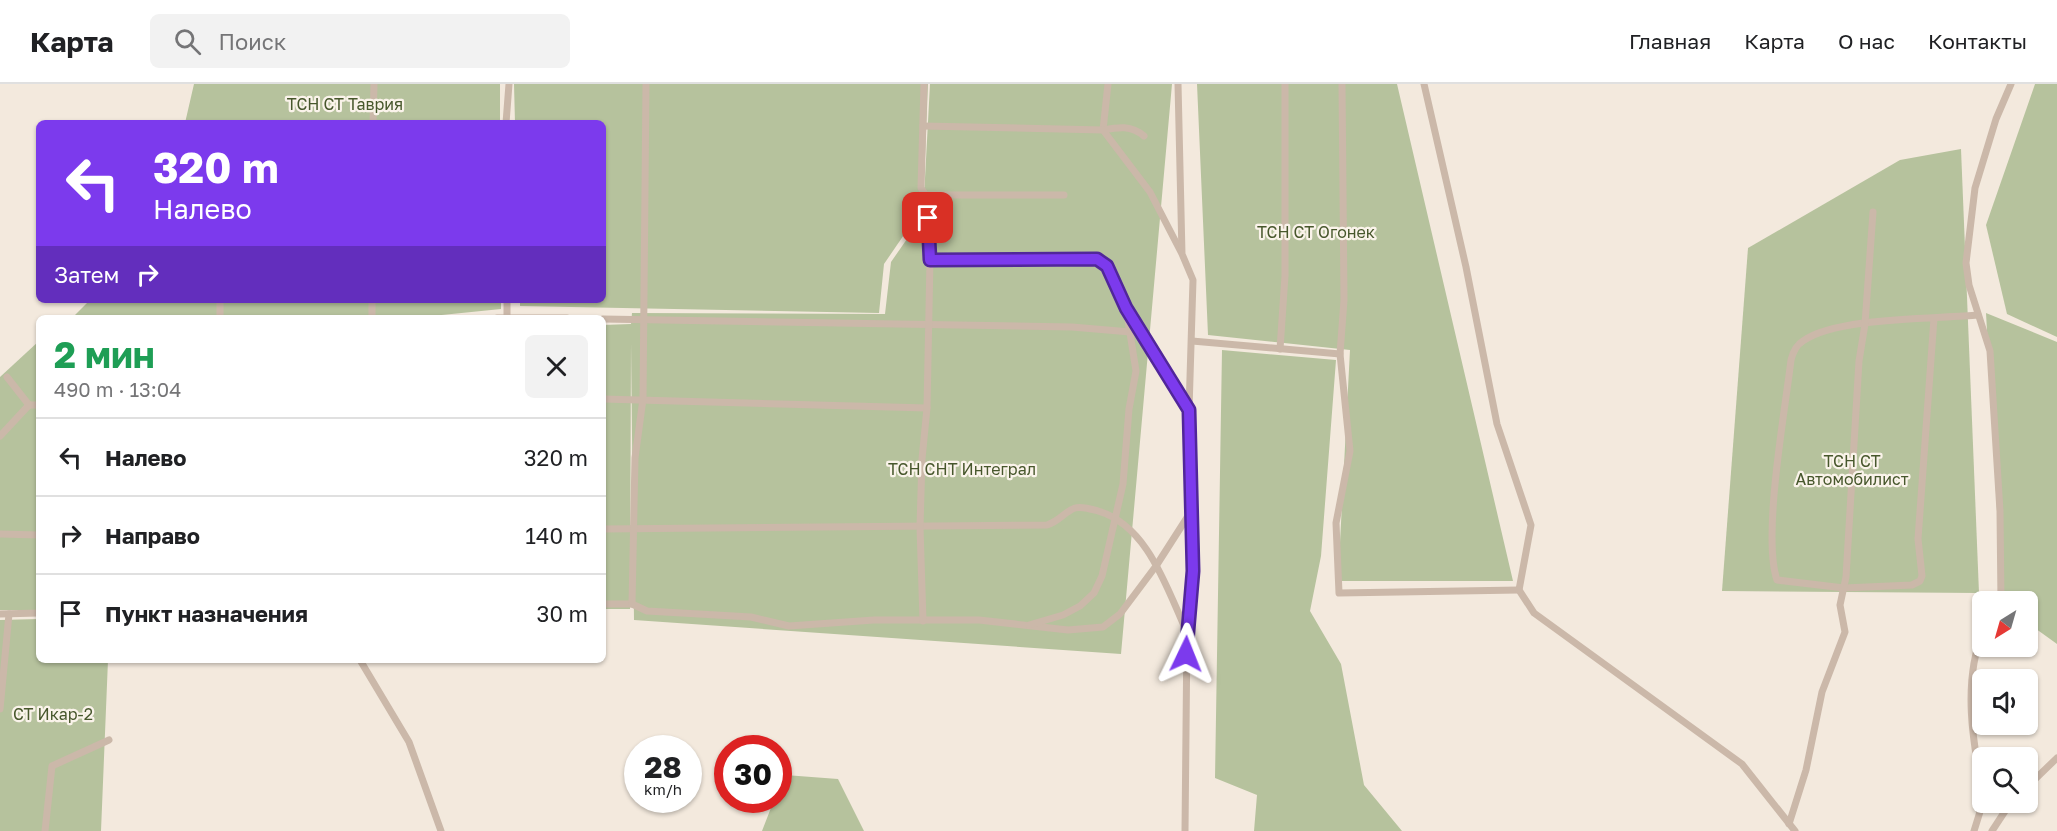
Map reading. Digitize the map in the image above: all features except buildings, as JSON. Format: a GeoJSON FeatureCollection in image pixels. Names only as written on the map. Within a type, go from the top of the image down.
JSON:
{"type":"FeatureCollection","features":[{"type":"Feature","properties":{"kind":"street"},"geometry":{"type":"LineString","coordinates":[[373,120],[374,84]]}},
{"type":"Feature","properties":{"kind":"street"},"geometry":{"type":"LineString","coordinates":[[506,120],[509,84]]}},
{"type":"Feature","properties":{"kind":"street"},"geometry":{"type":"LineString","coordinates":[[632,604],[634,458],[643,399],[646,84]]}},
{"type":"Feature","properties":{"kind":"street"},"geometry":{"type":"LineString","coordinates":[[923,621],[920,527],[922,459],[927,408],[930,260],[926,195],[921,188],[924,84]]}},
{"type":"Feature","properties":{"kind":"street"},"geometry":{"type":"LineString","coordinates":[[1108,84],[1102,130],[1150,192],[1182,254],[1192,280],[1189,410],[1193,571],[1186,631],[1185,831]]}},
{"type":"Feature","properties":{"kind":"street"},"geometry":{"type":"LineString","coordinates":[[1178,84],[1182,254]]}},
{"type":"Feature","properties":{"kind":"street"},"geometry":{"type":"LineString","coordinates":[[1280,349],[1285,276],[1285,84]]}},
{"type":"Feature","properties":{"kind":"street"},"geometry":{"type":"LineString","coordinates":[[1342,84],[1344,300],[1340,354],[1350,451],[1336,523],[1339,593],[1519,590]]}},
{"type":"Feature","properties":{"kind":"street"},"geometry":{"type":"LineString","coordinates":[[1424,84],[1466,267],[1497,424],[1531,525],[1519,590],[1534,613],[1742,764],[1795,831]]}},
{"type":"Feature","properties":{"kind":"street"},"geometry":{"type":"LineString","coordinates":[[2001,591],[2000,511],[1990,351],[1978,315],[1966,263],[1975,188],[1996,119],[2011,84]]}},
{"type":"Feature","properties":{"kind":"street"},"geometry":{"type":"LineString","coordinates":[[923,126],[1102,130],[1118,127],[1135,128],[1144,136]]}},
{"type":"Feature","properties":{"kind":"street"},"geometry":{"type":"LineString","coordinates":[[926,195],[1064,195]]}},
{"type":"Feature","properties":{"kind":"street"},"geometry":{"type":"LineString","coordinates":[[1789,824],[1806,770],[1822,692],[1845,632],[1840,604],[1844,588],[1859,361],[1865,324],[1873,212]]}},
{"type":"Feature","properties":{"kind":"street"},"geometry":{"type":"LineString","coordinates":[[930,260],[1097,259],[1107,266],[1126,308],[1189,410]]}},
{"type":"Feature","properties":{"kind":"street"},"geometry":{"type":"LineString","coordinates":[[1027,626],[1063,615],[1080,606],[1094,593],[1102,576],[1123,484],[1129,409],[1136,371],[1126,308]]}},
{"type":"Feature","properties":{"kind":"street"},"geometry":{"type":"LineString","coordinates":[[1934,318],[1918,539],[1922,579],[1915,585],[1844,588],[1778,580],[1773,566],[1775,506],[1793,352],[1804,339],[1829,330],[1901,318],[1978,315]]}},
{"type":"Feature","properties":{"kind":"street"},"geometry":{"type":"LineString","coordinates":[[606,319],[927,323],[1072,327],[1142,333]]}},
{"type":"Feature","properties":{"kind":"street"},"geometry":{"type":"LineString","coordinates":[[1192,341],[1340,354]]}},
{"type":"Feature","properties":{"kind":"street"},"geometry":{"type":"LineString","coordinates":[[7,377],[29,405]]}},
{"type":"Feature","properties":{"kind":"street"},"geometry":{"type":"LineString","coordinates":[[606,399],[927,408]]}},
{"type":"Feature","properties":{"kind":"street"},"geometry":{"type":"LineString","coordinates":[[0,436],[29,405],[36,405]]}},
{"type":"Feature","properties":{"kind":"street"},"geometry":{"type":"LineString","coordinates":[[606,529],[1047,525],[1059,521],[1075,508],[1087,508],[1115,516],[1140,541],[1156,566],[1186,631]]}},
{"type":"Feature","properties":{"kind":"street"},"geometry":{"type":"LineString","coordinates":[[606,604],[632,604],[647,611],[751,617],[789,626],[874,620],[979,620],[1068,630],[1103,627],[1120,614],[1156,566],[1190,513]]}},
{"type":"Feature","properties":{"kind":"street"},"geometry":{"type":"LineString","coordinates":[[0,534],[36,535]]}},
{"type":"Feature","properties":{"kind":"street"},"geometry":{"type":"LineString","coordinates":[[0,614],[36,613]]}},
{"type":"Feature","properties":{"kind":"street"},"geometry":{"type":"LineString","coordinates":[[0,709],[9,614]]}},
{"type":"Feature","properties":{"kind":"street"},"geometry":{"type":"LineString","coordinates":[[1975,657],[1971,697],[1975,747]]}},
{"type":"Feature","properties":{"kind":"street"},"geometry":{"type":"LineString","coordinates":[[362,663],[409,742],[441,831]]}},
{"type":"Feature","properties":{"kind":"street"},"geometry":{"type":"LineString","coordinates":[[45,831],[52,766],[109,740]]}},
{"type":"Feature","properties":{"kind":"street"},"geometry":{"type":"LineString","coordinates":[[2038,776],[2057,758]]}},
{"type":"Feature","properties":{"kind":"street"},"geometry":{"type":"LineString","coordinates":[[1974,831],[1980,813]]}},
{"type":"Feature","properties":{"kind":"street"},"geometry":{"type":"LineString","coordinates":[[1992,831],[2004,813]]}},
{"type":"Feature","properties":{"kind":"green space","name":"ТСН СТ Таврия"},"geometry":{"type":"Polygon","coordinates":[[[194,84],[500,84],[500,120],[186,120],[194,84]]]}},
{"type":"Feature","properties":{"kind":"green space"},"geometry":{"type":"Polygon","coordinates":[[[514,84],[928,84],[923,207],[884,264],[879,313],[520,306],[520,303],[606,303],[606,120],[515,120],[514,84]]]}},
{"type":"Feature","properties":{"kind":"green space","name":"ТСН СНТ Интеграл"},"geometry":{"type":"Polygon","coordinates":[[[930,84],[1172,84],[1121,654],[634,620],[631,342],[630,609],[606,609],[606,325],[631,324],[632,313],[885,314],[891,262],[923,216],[930,84]]]}},
{"type":"Feature","properties":{"kind":"green space","name":"ТСН СТ Огонек"},"geometry":{"type":"Polygon","coordinates":[[[1197,84],[1397,84],[1513,581],[1338,581],[1350,350],[1208,335],[1197,84]]]}},
{"type":"Feature","properties":{"kind":"green space"},"geometry":{"type":"Polygon","coordinates":[[[2035,84],[2057,84],[2057,337],[2007,314],[1986,225],[2035,84]]]}},
{"type":"Feature","properties":{"kind":"green space","name":"ТСН СТ Автомобилист"},"geometry":{"type":"Polygon","coordinates":[[[1961,149],[1979,591],[1972,591],[1972,593],[1722,591],[1748,248],[1900,160],[1961,149]]]}},
{"type":"Feature","properties":{"kind":"green space"},"geometry":{"type":"Polygon","coordinates":[[[87,303],[501,303],[501,309],[442,315],[75,315],[87,303]]]}},
{"type":"Feature","properties":{"kind":"green space"},"geometry":{"type":"Polygon","coordinates":[[[1986,313],[2057,342],[2057,644],[2038,630],[2038,591],[2001,591],[1986,313]]]}},
{"type":"Feature","properties":{"kind":"green space"},"geometry":{"type":"Polygon","coordinates":[[[36,344],[36,610],[0,610],[0,377],[36,344]]]}},
{"type":"Feature","properties":{"kind":"green space"},"geometry":{"type":"Polygon","coordinates":[[[1222,350],[1336,360],[1321,556],[1310,611],[1341,664],[1364,785],[1402,831],[1254,831],[1257,795],[1215,778],[1222,350]]]}},
{"type":"Feature","properties":{"kind":"green space","name":"СТ Икар-2"},"geometry":{"type":"Polygon","coordinates":[[[36,619],[36,663],[108,663],[101,831],[0,831],[0,620],[36,619]]]}},
{"type":"Feature","properties":{"kind":"green space"},"geometry":{"type":"Polygon","coordinates":[[[792,776],[838,779],[864,831],[762,831],[769,813],[792,813],[792,776]]]}},
{"type":"Feature","properties":{"kind":"route"},"geometry":{"type":"LineString","coordinates":[[928,218],[930,260],[1097,259],[1107,266],[1126,308],[1189,410],[1193,571],[1186,631],[1186,654]]}}]}
